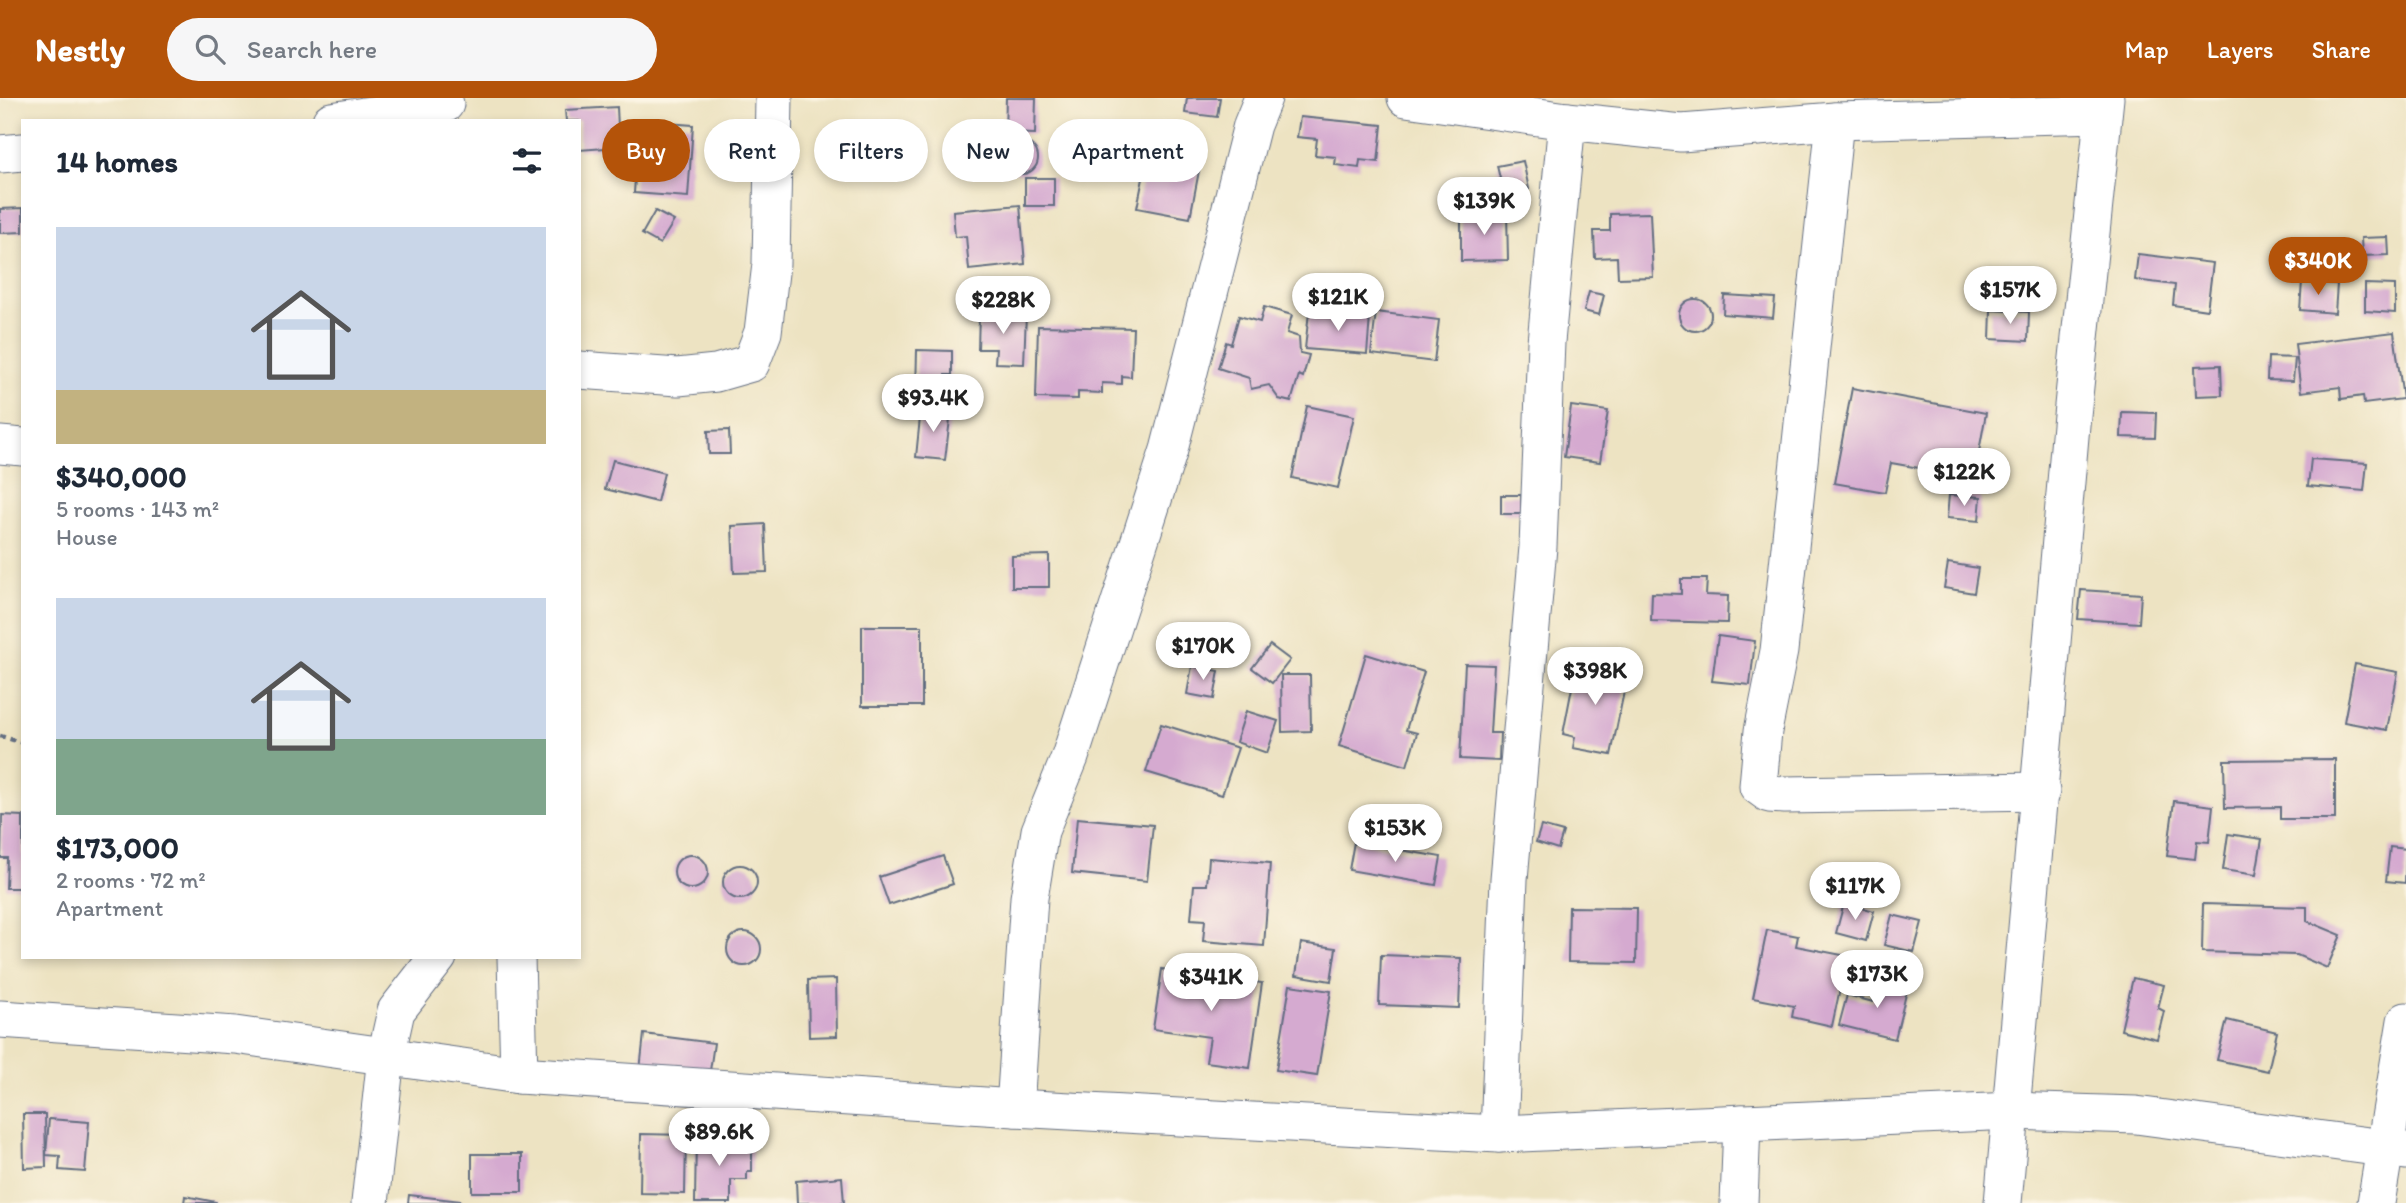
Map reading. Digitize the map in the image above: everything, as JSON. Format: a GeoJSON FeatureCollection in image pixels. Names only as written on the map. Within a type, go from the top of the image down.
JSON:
{"type":"FeatureCollection","features":[{"type":"Feature","properties":{"kind":"street"},"geometry":{"type":"LineString","coordinates":[[581,370],[678,377],[716,373],[751,363],[763,332],[771,264],[774,98]]}},
{"type":"Feature","properties":{"kind":"street"},"geometry":{"type":"LineString","coordinates":[[1015,1108],[1029,898],[1040,831],[1070,757],[1169,450],[1252,125],[1263,98]]}},
{"type":"Feature","properties":{"kind":"street"},"geometry":{"type":"LineString","coordinates":[[1406,98],[1567,121],[1682,133],[1835,121],[2104,106],[2071,425],[2003,1203]]}},
{"type":"Feature","properties":{"kind":"street"},"geometry":{"type":"LineString","coordinates":[[349,119],[446,108]]}},
{"type":"Feature","properties":{"kind":"street"},"geometry":{"type":"LineString","coordinates":[[1499,1133],[1509,879],[1538,547],[1546,342],[1567,121]]}},
{"type":"Feature","properties":{"kind":"street"},"geometry":{"type":"LineString","coordinates":[[1835,121],[1779,651],[1763,732],[1758,786],[1769,794],[1785,795],[2040,791]]}},
{"type":"Feature","properties":{"kind":"street"},"geometry":{"type":"LineString","coordinates":[[0,153],[21,152]]}},
{"type":"Feature","properties":{"kind":"street"},"geometry":{"type":"LineString","coordinates":[[0,445],[21,447]]}},
{"type":"Feature","properties":{"kind":"street"},"geometry":{"type":"LineString","coordinates":[[370,1203],[386,1056],[397,1011],[436,959]]}},
{"type":"Feature","properties":{"kind":"street"},"geometry":{"type":"LineString","coordinates":[[516,959],[519,1075]]}},
{"type":"Feature","properties":{"kind":"street"},"geometry":{"type":"LineString","coordinates":[[0,1020],[235,1035],[519,1075],[1015,1108],[1499,1133],[2012,1111],[2136,1115],[2396,1149]]}},
{"type":"Feature","properties":{"kind":"street"},"geometry":{"type":"LineString","coordinates":[[2376,1203],[2396,1149],[2406,1021]]}},
{"type":"Feature","properties":{"kind":"street"},"geometry":{"type":"LineString","coordinates":[[1739,1203],[1742,1123]]}},
{"type":"Feature","properties":{"kind":"path"},"geometry":{"type":"LineString","coordinates":[[0,736],[21,742]]}},
{"type":"Feature","properties":{"kind":"building"},"geometry":{"type":"Polygon","coordinates":[[[1006,98],[1036,98],[1035,134],[1034,119],[1005,119],[1006,98]]]}},
{"type":"Feature","properties":{"kind":"building"},"geometry":{"type":"Polygon","coordinates":[[[1187,98],[1220,98],[1217,117],[1185,113],[1187,98]]]}},
{"type":"Feature","properties":{"kind":"building"},"geometry":{"type":"Polygon","coordinates":[[[617,107],[618,119],[602,119],[602,148],[581,150],[581,119],[566,119],[565,110],[617,107]]]}},
{"type":"Feature","properties":{"kind":"building"},"geometry":{"type":"Polygon","coordinates":[[[1300,117],[1382,125],[1378,162],[1360,160],[1359,168],[1335,165],[1336,157],[1315,155],[1317,139],[1297,137],[1300,117]]]}},
{"type":"Feature","properties":{"kind":"building"},"geometry":{"type":"Polygon","coordinates":[[[690,125],[693,125],[690,168],[690,125]]]}},
{"type":"Feature","properties":{"kind":"building"},"geometry":{"type":"Polygon","coordinates":[[[1034,149],[1038,158],[1034,167],[1034,149]]]}},
{"type":"Feature","properties":{"kind":"building"},"geometry":{"type":"Polygon","coordinates":[[[1523,161],[1529,189],[1504,195],[1497,166],[1523,161]]]}},
{"type":"Feature","properties":{"kind":"building"},"geometry":{"type":"Polygon","coordinates":[[[1034,178],[1048,178],[1048,182],[1054,182],[1054,206],[1025,206],[1025,182],[1034,182],[1034,178]]]}},
{"type":"Feature","properties":{"kind":"building"},"geometry":{"type":"Polygon","coordinates":[[[635,182],[689,182],[688,197],[634,193],[635,182]]]}},
{"type":"Feature","properties":{"kind":"building"},"geometry":{"type":"Polygon","coordinates":[[[1142,182],[1197,182],[1190,218],[1137,208],[1142,182]]]}},
{"type":"Feature","properties":{"kind":"building"},"geometry":{"type":"Polygon","coordinates":[[[1020,205],[1025,264],[969,270],[966,236],[955,237],[953,211],[1020,205]]]}},
{"type":"Feature","properties":{"kind":"building"},"geometry":{"type":"Polygon","coordinates":[[[21,208],[21,232],[0,233],[0,209],[21,208]]]}},
{"type":"Feature","properties":{"kind":"building"},"geometry":{"type":"Polygon","coordinates":[[[655,211],[674,221],[660,244],[642,234],[655,211]]]}},
{"type":"Feature","properties":{"kind":"building"},"geometry":{"type":"Polygon","coordinates":[[[1507,212],[1508,260],[1461,261],[1461,213],[1507,212]]]}},
{"type":"Feature","properties":{"kind":"building"},"geometry":{"type":"Polygon","coordinates":[[[1650,213],[1653,277],[1618,278],[1617,257],[1595,258],[1594,231],[1610,231],[1610,214],[1650,213]]]}},
{"type":"Feature","properties":{"kind":"building"},"geometry":{"type":"Polygon","coordinates":[[[2388,237],[2389,255],[2362,256],[2361,238],[2388,237]]]}},
{"type":"Feature","properties":{"kind":"building"},"geometry":{"type":"Polygon","coordinates":[[[2138,254],[2213,263],[2207,310],[2173,305],[2175,285],[2135,280],[2138,254]]]}},
{"type":"Feature","properties":{"kind":"building"},"geometry":{"type":"Polygon","coordinates":[[[2302,281],[2337,284],[2335,313],[2300,310],[2302,281]]]}},
{"type":"Feature","properties":{"kind":"building"},"geometry":{"type":"Polygon","coordinates":[[[2365,284],[2395,285],[2395,313],[2365,311],[2365,284]]]}},
{"type":"Feature","properties":{"kind":"building"},"geometry":{"type":"Polygon","coordinates":[[[1589,292],[1604,295],[1599,315],[1584,311],[1589,292]]]}},
{"type":"Feature","properties":{"kind":"building"},"geometry":{"type":"Polygon","coordinates":[[[1724,295],[1775,298],[1773,318],[1723,314],[1724,295]]]}},
{"type":"Feature","properties":{"kind":"building"},"geometry":{"type":"Polygon","coordinates":[[[1695,299],[1707,303],[1711,315],[1707,327],[1695,331],[1683,327],[1679,315],[1683,303],[1695,299]]]}},
{"type":"Feature","properties":{"kind":"building"},"geometry":{"type":"Polygon","coordinates":[[[1264,307],[1292,315],[1287,333],[1299,337],[1300,353],[1309,355],[1303,377],[1299,375],[1291,402],[1279,399],[1269,385],[1251,389],[1249,378],[1218,368],[1226,342],[1231,344],[1239,316],[1260,322],[1264,307]]]}},
{"type":"Feature","properties":{"kind":"building"},"geometry":{"type":"Polygon","coordinates":[[[1991,310],[2029,312],[2028,341],[1990,339],[1991,310]]]}},
{"type":"Feature","properties":{"kind":"building"},"geometry":{"type":"Polygon","coordinates":[[[1309,312],[1370,317],[1367,354],[1305,349],[1309,312]]]}},
{"type":"Feature","properties":{"kind":"building"},"geometry":{"type":"Polygon","coordinates":[[[1376,312],[1439,320],[1434,362],[1371,354],[1376,312]]]}},
{"type":"Feature","properties":{"kind":"building"},"geometry":{"type":"Polygon","coordinates":[[[979,313],[1026,314],[1024,364],[995,363],[996,349],[978,349],[979,313]]]}},
{"type":"Feature","properties":{"kind":"building"},"geometry":{"type":"Polygon","coordinates":[[[1038,326],[1133,328],[1131,377],[1122,376],[1122,384],[1102,383],[1102,393],[1078,392],[1078,399],[1036,398],[1038,326]]]}},
{"type":"Feature","properties":{"kind":"building"},"geometry":{"type":"Polygon","coordinates":[[[2394,332],[2403,399],[2364,404],[2363,396],[2341,399],[2340,387],[2301,392],[2295,344],[2394,332]]]}},
{"type":"Feature","properties":{"kind":"building"},"geometry":{"type":"Polygon","coordinates":[[[917,350],[952,351],[952,375],[945,375],[944,394],[916,393],[917,350]]]}},
{"type":"Feature","properties":{"kind":"building"},"geometry":{"type":"Polygon","coordinates":[[[2268,357],[2295,358],[2293,381],[2267,380],[2268,357]]]}},
{"type":"Feature","properties":{"kind":"building"},"geometry":{"type":"Polygon","coordinates":[[[2221,365],[2222,395],[2196,396],[2195,366],[2221,365]]]}},
{"type":"Feature","properties":{"kind":"building"},"geometry":{"type":"Polygon","coordinates":[[[1852,388],[1986,413],[1974,479],[1948,474],[1947,480],[1924,476],[1925,469],[1891,463],[1885,492],[1834,483],[1852,388]]]}},
{"type":"Feature","properties":{"kind":"building"},"geometry":{"type":"Polygon","coordinates":[[[1307,406],[1354,416],[1338,488],[1292,478],[1307,406]]]}},
{"type":"Feature","properties":{"kind":"building"},"geometry":{"type":"Polygon","coordinates":[[[1571,406],[1608,411],[1600,462],[1564,457],[1571,406]]]}},
{"type":"Feature","properties":{"kind":"building"},"geometry":{"type":"Polygon","coordinates":[[[921,408],[951,411],[945,460],[916,457],[921,408]]]}},
{"type":"Feature","properties":{"kind":"building"},"geometry":{"type":"Polygon","coordinates":[[[2122,412],[2156,413],[2155,438],[2121,437],[2122,412]]]}},
{"type":"Feature","properties":{"kind":"building"},"geometry":{"type":"Polygon","coordinates":[[[729,430],[730,454],[709,454],[708,431],[729,430]]]}},
{"type":"Feature","properties":{"kind":"building"},"geometry":{"type":"Polygon","coordinates":[[[2311,459],[2367,463],[2364,491],[2308,486],[2311,459]]]}},
{"type":"Feature","properties":{"kind":"building"},"geometry":{"type":"Polygon","coordinates":[[[613,460],[664,473],[657,502],[605,489],[613,460]]]}},
{"type":"Feature","properties":{"kind":"building"},"geometry":{"type":"Polygon","coordinates":[[[1501,495],[1521,495],[1521,514],[1501,514],[1501,495]]]}},
{"type":"Feature","properties":{"kind":"building"},"geometry":{"type":"Polygon","coordinates":[[[1949,495],[1981,497],[1979,521],[1947,518],[1949,495]]]}},
{"type":"Feature","properties":{"kind":"building"},"geometry":{"type":"Polygon","coordinates":[[[765,524],[767,572],[734,573],[732,526],[765,524]]]}},
{"type":"Feature","properties":{"kind":"building"},"geometry":{"type":"Polygon","coordinates":[[[1049,555],[1049,587],[1012,587],[1012,556],[1049,555]]]}},
{"type":"Feature","properties":{"kind":"building"},"geometry":{"type":"Polygon","coordinates":[[[1948,563],[1978,568],[1974,593],[1944,588],[1948,563]]]}},
{"type":"Feature","properties":{"kind":"building"},"geometry":{"type":"Polygon","coordinates":[[[1681,579],[1707,579],[1706,595],[1728,596],[1727,623],[1651,621],[1652,593],[1681,594],[1681,579]]]}},
{"type":"Feature","properties":{"kind":"building"},"geometry":{"type":"Polygon","coordinates":[[[2081,590],[2141,594],[2139,623],[2078,619],[2081,590]]]}},
{"type":"Feature","properties":{"kind":"building"},"geometry":{"type":"Polygon","coordinates":[[[862,626],[922,626],[922,706],[862,706],[862,626]]]}},
{"type":"Feature","properties":{"kind":"building"},"geometry":{"type":"Polygon","coordinates":[[[1718,636],[1755,641],[1750,685],[1712,681],[1718,636]]]}},
{"type":"Feature","properties":{"kind":"building"},"geometry":{"type":"Polygon","coordinates":[[[1270,645],[1290,660],[1272,683],[1252,668],[1270,645]]]}},
{"type":"Feature","properties":{"kind":"building"},"geometry":{"type":"Polygon","coordinates":[[[1366,654],[1424,672],[1406,730],[1417,733],[1407,766],[1339,746],[1366,654]]]}},
{"type":"Feature","properties":{"kind":"building"},"geometry":{"type":"Polygon","coordinates":[[[1577,662],[1628,672],[1611,755],[1573,748],[1575,737],[1563,734],[1577,662]]]}},
{"type":"Feature","properties":{"kind":"building"},"geometry":{"type":"Polygon","coordinates":[[[1465,664],[1494,665],[1490,733],[1500,733],[1499,761],[1460,759],[1465,664]]]}},
{"type":"Feature","properties":{"kind":"building"},"geometry":{"type":"Polygon","coordinates":[[[2355,664],[2398,672],[2387,730],[2344,722],[2355,664]]]}},
{"type":"Feature","properties":{"kind":"building"},"geometry":{"type":"Polygon","coordinates":[[[1192,666],[1219,671],[1214,699],[1187,694],[1192,666]]]}},
{"type":"Feature","properties":{"kind":"building"},"geometry":{"type":"Polygon","coordinates":[[[1281,675],[1310,675],[1311,731],[1282,732],[1281,675]]]}},
{"type":"Feature","properties":{"kind":"building"},"geometry":{"type":"Polygon","coordinates":[[[1246,711],[1278,721],[1267,753],[1236,742],[1246,711]]]}},
{"type":"Feature","properties":{"kind":"building"},"geometry":{"type":"Polygon","coordinates":[[[1161,724],[1238,748],[1222,795],[1146,772],[1161,724]]]}},
{"type":"Feature","properties":{"kind":"building"},"geometry":{"type":"Polygon","coordinates":[[[2335,759],[2335,819],[2280,819],[2280,807],[2225,808],[2224,760],[2335,759]]]}},
{"type":"Feature","properties":{"kind":"building"},"geometry":{"type":"Polygon","coordinates":[[[2174,801],[2213,806],[2209,842],[2197,841],[2195,859],[2167,856],[2174,801]]]}},
{"type":"Feature","properties":{"kind":"building"},"geometry":{"type":"Polygon","coordinates":[[[2,815],[21,816],[21,888],[6,888],[7,858],[1,858],[2,815]]]}},
{"type":"Feature","properties":{"kind":"building"},"geometry":{"type":"Polygon","coordinates":[[[1077,818],[1153,825],[1147,881],[1072,873],[1077,818]]]}},
{"type":"Feature","properties":{"kind":"building"},"geometry":{"type":"Polygon","coordinates":[[[1541,826],[1563,832],[1558,849],[1536,842],[1541,826]]]}},
{"type":"Feature","properties":{"kind":"building"},"geometry":{"type":"Polygon","coordinates":[[[2228,834],[2262,839],[2256,875],[2223,870],[2228,834]]]}},
{"type":"Feature","properties":{"kind":"building"},"geometry":{"type":"Polygon","coordinates":[[[1354,842],[1441,857],[1436,885],[1349,870],[1354,842]]]}},
{"type":"Feature","properties":{"kind":"building"},"geometry":{"type":"Polygon","coordinates":[[[2390,847],[2406,849],[2405,883],[2386,881],[2390,847]]]}},
{"type":"Feature","properties":{"kind":"building"},"geometry":{"type":"Polygon","coordinates":[[[691,855],[703,860],[708,872],[703,884],[691,889],[679,884],[674,872],[679,860],[691,855]]]}},
{"type":"Feature","properties":{"kind":"building"},"geometry":{"type":"Polygon","coordinates":[[[943,856],[953,884],[889,905],[879,877],[943,856]]]}},
{"type":"Feature","properties":{"kind":"building"},"geometry":{"type":"Polygon","coordinates":[[[1209,858],[1270,863],[1264,946],[1203,941],[1205,920],[1191,919],[1194,885],[1207,885],[1209,858]]]}},
{"type":"Feature","properties":{"kind":"building"},"geometry":{"type":"Polygon","coordinates":[[[740,865],[752,870],[757,882],[752,894],[740,899],[728,894],[723,882],[728,870],[740,865]]]}},
{"type":"Feature","properties":{"kind":"building"},"geometry":{"type":"Polygon","coordinates":[[[1844,903],[1874,911],[1866,941],[1836,933],[1844,903]]]}},
{"type":"Feature","properties":{"kind":"building"},"geometry":{"type":"Polygon","coordinates":[[[2203,904],[2307,907],[2307,921],[2341,935],[2327,968],[2297,955],[2202,952],[2203,904]]]}},
{"type":"Feature","properties":{"kind":"building"},"geometry":{"type":"Polygon","coordinates":[[[1569,907],[1637,908],[1636,963],[1568,962],[1569,907]]]}},
{"type":"Feature","properties":{"kind":"building"},"geometry":{"type":"Polygon","coordinates":[[[1892,915],[1922,922],[1914,952],[1884,945],[1892,915]]]}},
{"type":"Feature","properties":{"kind":"building"},"geometry":{"type":"Polygon","coordinates":[[[1767,930],[1798,936],[1796,946],[1847,956],[1832,1026],[1792,1017],[1794,1006],[1753,998],[1767,930]]]}},
{"type":"Feature","properties":{"kind":"building"},"geometry":{"type":"Polygon","coordinates":[[[744,932],[756,937],[761,949],[756,961],[744,966],[732,961],[727,949],[732,937],[744,932]]]}},
{"type":"Feature","properties":{"kind":"building"},"geometry":{"type":"Polygon","coordinates":[[[1301,943],[1336,948],[1331,981],[1296,975],[1301,943]]]}},
{"type":"Feature","properties":{"kind":"building"},"geometry":{"type":"Polygon","coordinates":[[[1381,955],[1461,958],[1459,1008],[1379,1005],[1381,955]]]}},
{"type":"Feature","properties":{"kind":"building"},"geometry":{"type":"Polygon","coordinates":[[[1162,969],[1262,983],[1250,1068],[1206,1062],[1210,1037],[1153,1029],[1162,969]]]}},
{"type":"Feature","properties":{"kind":"building"},"geometry":{"type":"Polygon","coordinates":[[[1879,978],[1908,986],[1895,1039],[1839,1025],[1847,995],[1873,1002],[1879,978]]]}},
{"type":"Feature","properties":{"kind":"building"},"geometry":{"type":"Polygon","coordinates":[[[2133,978],[2164,985],[2158,1008],[2164,1011],[2157,1039],[2121,1030],[2133,978]]]}},
{"type":"Feature","properties":{"kind":"building"},"geometry":{"type":"Polygon","coordinates":[[[836,979],[837,1036],[809,1037],[808,980],[836,979]]]}},
{"type":"Feature","properties":{"kind":"building"},"geometry":{"type":"Polygon","coordinates":[[[1290,985],[1331,991],[1317,1076],[1276,1070],[1290,985]]]}},
{"type":"Feature","properties":{"kind":"building"},"geometry":{"type":"Polygon","coordinates":[[[2227,1020],[2277,1032],[2268,1071],[2217,1060],[2227,1020]]]}},
{"type":"Feature","properties":{"kind":"building"},"geometry":{"type":"Polygon","coordinates":[[[644,1034],[714,1043],[709,1078],[640,1070],[644,1034]]]}},
{"type":"Feature","properties":{"kind":"building"},"geometry":{"type":"Polygon","coordinates":[[[23,1114],[45,1114],[46,1167],[24,1168],[23,1114]]]}},
{"type":"Feature","properties":{"kind":"building"},"geometry":{"type":"Polygon","coordinates":[[[49,1119],[89,1122],[85,1172],[59,1170],[60,1156],[46,1155],[49,1119]]]}},
{"type":"Feature","properties":{"kind":"building"},"geometry":{"type":"Polygon","coordinates":[[[641,1134],[686,1135],[685,1194],[640,1193],[641,1134]]]}},
{"type":"Feature","properties":{"kind":"building"},"geometry":{"type":"Polygon","coordinates":[[[696,1137],[736,1137],[736,1148],[752,1148],[752,1172],[747,1172],[747,1180],[731,1180],[731,1203],[695,1203],[696,1137]]]}},
{"type":"Feature","properties":{"kind":"building"},"geometry":{"type":"Polygon","coordinates":[[[472,1154],[522,1154],[522,1192],[472,1192],[472,1154]]]}},
{"type":"Feature","properties":{"kind":"building"},"geometry":{"type":"Polygon","coordinates":[[[842,1177],[844,1203],[797,1203],[796,1181],[842,1177]]]}},
{"type":"Feature","properties":{"kind":"building"},"geometry":{"type":"Polygon","coordinates":[[[409,1195],[460,1201],[460,1203],[408,1203],[409,1195]]]}},
{"type":"Feature","properties":{"kind":"building"},"geometry":{"type":"Polygon","coordinates":[[[185,1196],[216,1202],[216,1203],[184,1203],[185,1196]]]}}]}
